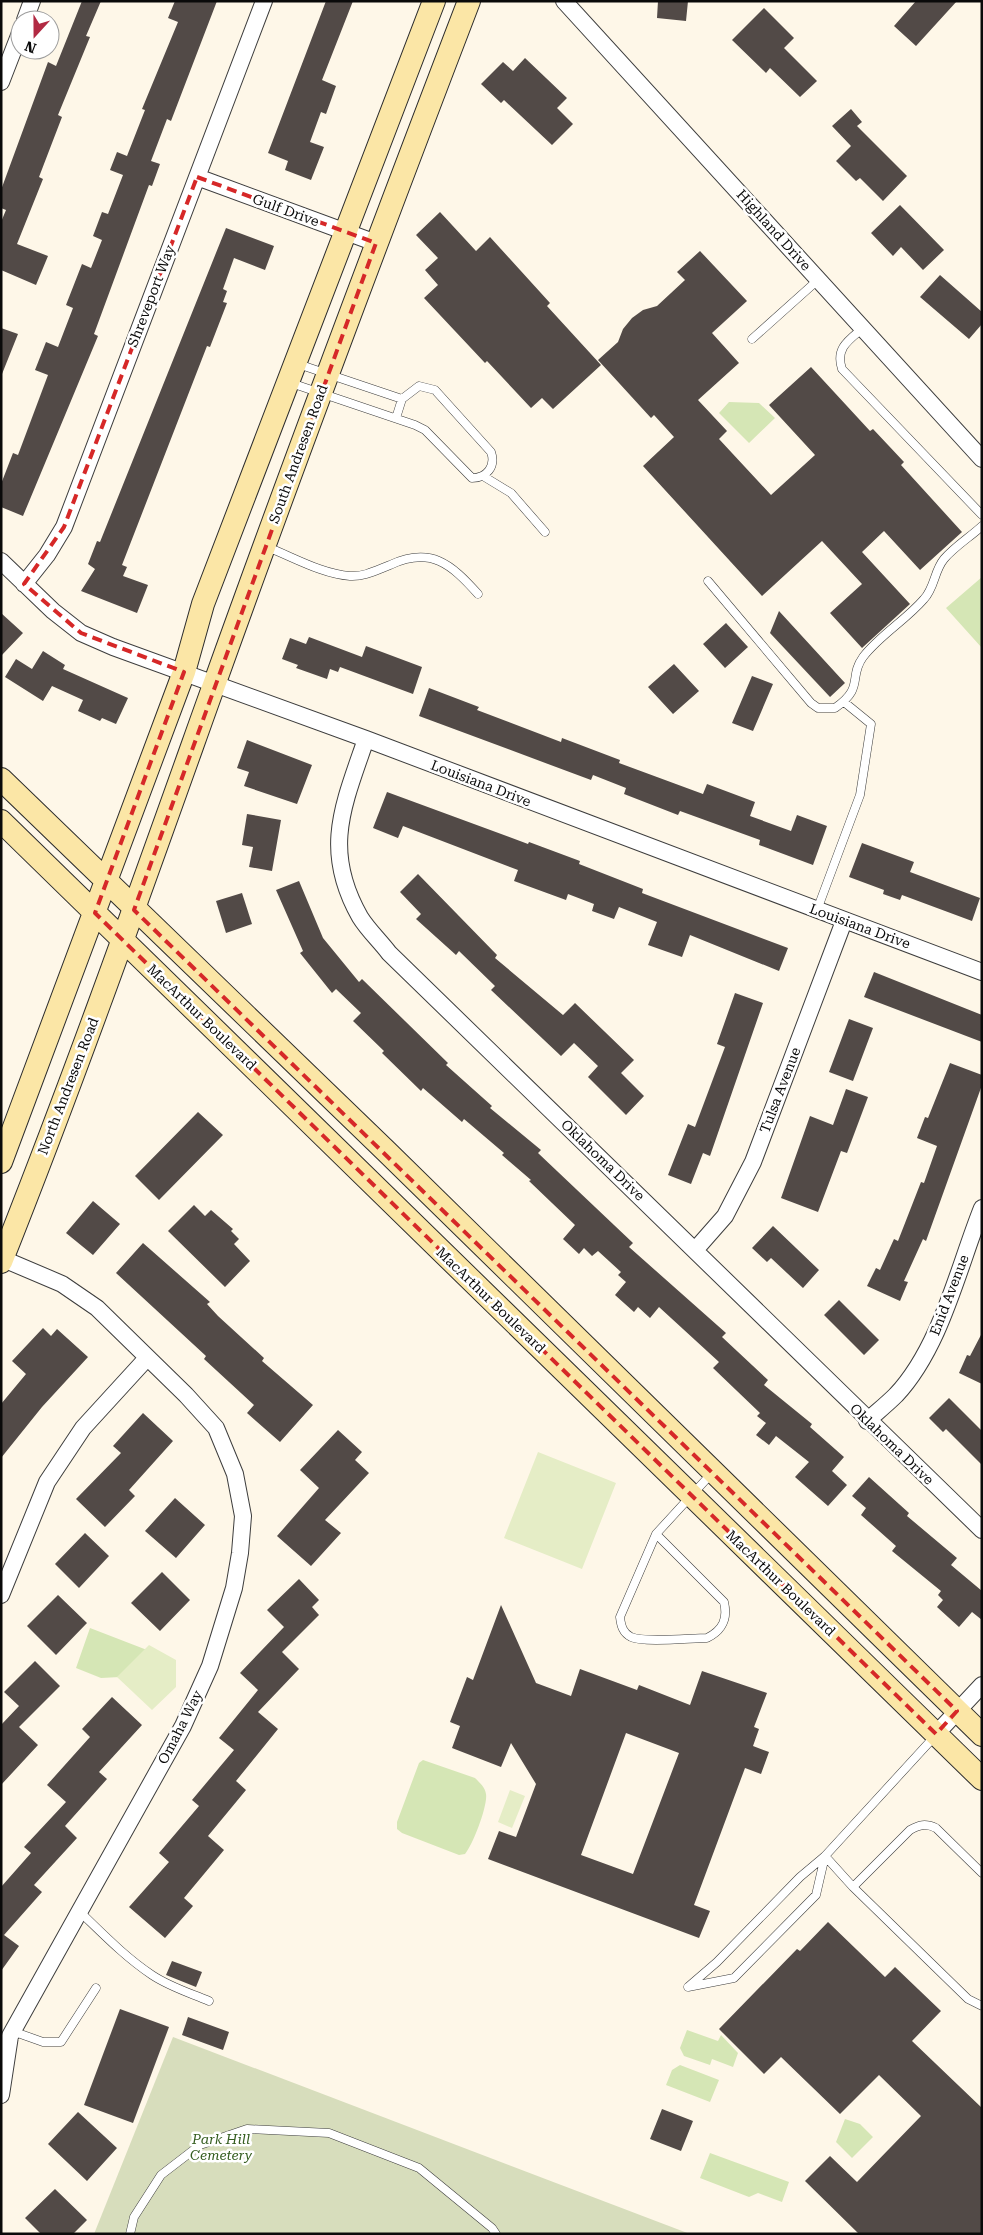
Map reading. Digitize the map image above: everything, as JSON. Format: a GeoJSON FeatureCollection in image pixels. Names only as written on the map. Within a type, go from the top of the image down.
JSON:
{"type":"FeatureCollection","features":[{"type":"Feature","properties":{"kind":"street","name":"Shreveport Way"},"geometry":{"type":"LineString","coordinates":[[24,584],[47,555],[64,527],[264,1]]}},
{"type":"Feature","properties":{"kind":"street"},"geometry":{"type":"LineString","coordinates":[[1,1162],[184,672],[203,604],[434,1]]}},
{"type":"Feature","properties":{"kind":"street","name":"South Andresen Road"},"geometry":{"type":"LineString","coordinates":[[134,910],[324,384],[469,1]]}},
{"type":"Feature","properties":{"kind":"street","name":"Highland Drive"},"geometry":{"type":"LineString","coordinates":[[564,1],[982,459]]}},
{"type":"Feature","properties":{"kind":"street"},"geometry":{"type":"LineString","coordinates":[[1,82],[10,59]]}},
{"type":"Feature","properties":{"kind":"street","name":"Gulf Drive"},"geometry":{"type":"LineString","coordinates":[[196,177],[376,243]]}},
{"type":"Feature","properties":{"kind":"street","name":"Louisiana Drive"},"geometry":{"type":"LineString","coordinates":[[1,561],[24,584],[81,632],[113,647],[366,739],[982,972]]}},
{"type":"Feature","properties":{"kind":"street","name":"Oklahoma Drive"},"geometry":{"type":"LineString","coordinates":[[366,739],[340,819],[338,848],[345,886],[361,919],[389,953],[696,1249],[867,1421],[982,1530]]}},
{"type":"Feature","properties":{"kind":"street"},"geometry":{"type":"LineString","coordinates":[[1,779],[134,910],[386,1151],[982,1735]]}},
{"type":"Feature","properties":{"kind":"street","name":"MacArthur Boulevard"},"geometry":{"type":"LineString","coordinates":[[1,821],[982,1779]]}},
{"type":"Feature","properties":{"kind":"street","name":"North Andresen Road"},"geometry":{"type":"LineString","coordinates":[[2,1259],[134,910]]}},
{"type":"Feature","properties":{"kind":"street","name":"Tulsa Avenue"},"geometry":{"type":"LineString","coordinates":[[696,1249],[725,1216],[753,1162],[844,920]]}},
{"type":"Feature","properties":{"kind":"street","name":"Enid Avenue"},"geometry":{"type":"LineString","coordinates":[[867,1421],[897,1394],[921,1359],[942,1318],[982,1208]]}},
{"type":"Feature","properties":{"kind":"street","name":"Omaha Way"},"geometry":{"type":"LineString","coordinates":[[1,2096],[10,2036],[183,1726],[210,1666],[234,1588],[240,1553],[243,1516],[235,1474],[216,1428],[186,1395],[90,1303],[62,1284],[2,1259]]}},
{"type":"Feature","properties":{"kind":"street"},"geometry":{"type":"LineString","coordinates":[[1,1595],[47,1482],[83,1428],[147,1358]]}},
{"type":"Feature","properties":{"kind":"street"},"geometry":{"type":"LineString","coordinates":[[936,1734],[982,1684]]}},
{"type":"Feature","properties":{"kind":"lane"},"geometry":{"type":"LineString","coordinates":[[752,339],[819,279]]}},
{"type":"Feature","properties":{"kind":"lane"},"geometry":{"type":"LineString","coordinates":[[863,328],[843,346],[839,360],[842,369],[982,515]]}},
{"type":"Feature","properties":{"kind":"lane"},"geometry":{"type":"LineString","coordinates":[[292,373],[324,384],[425,430],[472,478],[483,476],[511,493],[545,532]]}},
{"type":"Feature","properties":{"kind":"lane"},"geometry":{"type":"LineString","coordinates":[[292,373],[324,384],[402,399]]}},
{"type":"Feature","properties":{"kind":"lane"},"geometry":{"type":"LineString","coordinates":[[396,418],[402,399],[419,386],[435,390],[491,452],[493,463],[483,476]]}},
{"type":"Feature","properties":{"kind":"lane"},"geometry":{"type":"LineString","coordinates":[[708,581],[811,703],[818,708],[835,708],[844,702],[856,686],[858,668],[867,652],[918,606],[932,589],[944,558],[982,526]]}},
{"type":"Feature","properties":{"kind":"lane"},"geometry":{"type":"LineString","coordinates":[[265,546],[335,573],[351,576],[367,574],[414,557],[430,557],[445,562],[458,571],[478,594]]}},
{"type":"Feature","properties":{"kind":"lane"},"geometry":{"type":"LineString","coordinates":[[817,910],[860,795],[871,724],[844,702]]}},
{"type":"Feature","properties":{"kind":"lane"},"geometry":{"type":"LineString","coordinates":[[656,1534],[724,1602],[726,1620],[715,1634],[707,1638],[639,1639],[632,1638],[623,1630],[620,1624],[621,1611],[656,1534],[690,1494],[713,1472]]}},
{"type":"Feature","properties":{"kind":"lane"},"geometry":{"type":"LineString","coordinates":[[825,1856],[816,1895],[734,1978],[688,1987],[717,1962],[800,1878],[825,1856],[936,1734]]}},
{"type":"Feature","properties":{"kind":"lane"},"geometry":{"type":"LineString","coordinates":[[853,1887],[910,1830],[918,1825],[928,1824],[936,1828],[982,1873]]}},
{"type":"Feature","properties":{"kind":"lane"},"geometry":{"type":"LineString","coordinates":[[825,1856],[853,1887],[968,1999],[982,2006]]}},
{"type":"Feature","properties":{"kind":"lane"},"geometry":{"type":"LineString","coordinates":[[79,1911],[127,1956],[152,1975],[171,1986],[209,2001]]}},
{"type":"Feature","properties":{"kind":"lane"},"geometry":{"type":"LineString","coordinates":[[12,2032],[43,2042],[61,2042],[96,1988]]}},
{"type":"Feature","properties":{"kind":"lane"},"geometry":{"type":"LineString","coordinates":[[130,2234],[134,2217],[161,2175],[200,2145],[248,2129],[329,2133],[419,2168],[494,2231],[501,2234]]}},
{"type":"Feature","properties":{"kind":"highlighted area"},"geometry":{"type":"Polygon","coordinates":[[[197,177],[376,243],[134,910],[957,1711],[936,1734],[95,913],[184,672],[81,633],[24,584],[64,527],[197,177]]]}},
{"type":"Feature","properties":{"kind":"green space"},"geometry":{"type":"Polygon","coordinates":[[[729,402],[759,403],[775,418],[749,443],[719,413],[729,402]]]}},
{"type":"Feature","properties":{"kind":"green space"},"geometry":{"type":"Polygon","coordinates":[[[982,577],[982,648],[946,608],[982,577]]]}},
{"type":"Feature","properties":{"kind":"green space"},"geometry":{"type":"Polygon","coordinates":[[[538,1452],[616,1483],[582,1569],[504,1538],[538,1452]]]}},
{"type":"Feature","properties":{"kind":"green space"},"geometry":{"type":"Polygon","coordinates":[[[90,1628],[147,1650],[120,1677],[101,1678],[76,1668],[90,1628]]]}},
{"type":"Feature","properties":{"kind":"green space"},"geometry":{"type":"Polygon","coordinates":[[[149,1645],[176,1660],[176,1687],[152,1710],[117,1677],[149,1645]]]}},
{"type":"Feature","properties":{"kind":"green space"},"geometry":{"type":"Polygon","coordinates":[[[423,1760],[475,1778],[485,1789],[486,1799],[479,1825],[465,1854],[459,1855],[402,1833],[397,1829],[397,1822],[419,1763],[423,1760]]]}},
{"type":"Feature","properties":{"kind":"green space"},"geometry":{"type":"Polygon","coordinates":[[[510,1790],[525,1796],[512,1828],[498,1822],[510,1790]]]}},
{"type":"Feature","properties":{"kind":"green space"},"geometry":{"type":"Polygon","coordinates":[[[687,2030],[718,2041],[721,2035],[738,2053],[733,2067],[712,2059],[710,2065],[684,2056],[680,2048],[687,2030]]]}},
{"type":"Feature","properties":{"kind":"green space","name":"Park Hill Cemetery"},"geometry":{"type":"Polygon","coordinates":[[[173,2037],[690,2234],[94,2234],[173,2037]]]}},
{"type":"Feature","properties":{"kind":"green space"},"geometry":{"type":"Polygon","coordinates":[[[680,2065],[719,2080],[710,2102],[666,2085],[672,2070],[680,2065]]]}},
{"type":"Feature","properties":{"kind":"green space"},"geometry":{"type":"Polygon","coordinates":[[[845,2119],[860,2124],[873,2137],[852,2158],[836,2142],[845,2119]]]}},
{"type":"Feature","properties":{"kind":"green space"},"geometry":{"type":"Polygon","coordinates":[[[710,2153],[789,2182],[782,2202],[758,2193],[749,2197],[700,2178],[710,2153]]]}},
{"type":"Feature","properties":{"kind":"building"},"geometry":{"type":"Polygon","coordinates":[[[82,1],[101,1],[86,36],[90,37],[58,115],[62,117],[39,177],[43,179],[17,244],[48,256],[36,285],[1,270],[1,222],[6,210],[1,208],[1,190],[48,62],[56,66],[82,1]]]}},
{"type":"Feature","properties":{"kind":"building"},"geometry":{"type":"Polygon","coordinates":[[[175,1],[217,1],[171,121],[167,119],[151,161],[160,164],[152,186],[149,185],[94,334],[98,336],[23,516],[1,507],[1,484],[13,453],[18,455],[48,375],[35,370],[46,342],[58,347],[73,308],[66,305],[82,264],[91,268],[102,240],[93,236],[102,212],[108,214],[123,175],[110,170],[117,152],[127,156],[145,110],[142,109],[178,22],[168,18],[175,1]]]}},
{"type":"Feature","properties":{"kind":"building"},"geometry":{"type":"Polygon","coordinates":[[[326,1],[353,1],[322,80],[336,86],[326,114],[321,112],[310,142],[324,147],[311,180],[285,170],[288,161],[268,153],[326,1]]]}},
{"type":"Feature","properties":{"kind":"building"},"geometry":{"type":"Polygon","coordinates":[[[658,1],[688,1],[686,21],[657,18],[658,1]]]}},
{"type":"Feature","properties":{"kind":"building"},"geometry":{"type":"Polygon","coordinates":[[[916,1],[957,1],[916,46],[894,26],[916,1]]]}},
{"type":"Feature","properties":{"kind":"building"},"geometry":{"type":"Polygon","coordinates":[[[764,8],[794,38],[784,48],[817,81],[800,97],[770,68],[766,73],[732,40],[764,8]]]}},
{"type":"Feature","properties":{"kind":"building"},"geometry":{"type":"Polygon","coordinates":[[[525,58],[567,98],[557,108],[573,124],[552,145],[504,100],[501,103],[481,84],[503,62],[513,71],[525,58]]]}},
{"type":"Feature","properties":{"kind":"building"},"geometry":{"type":"Polygon","coordinates":[[[851,109],[862,122],[857,126],[907,176],[883,201],[860,178],[856,181],[836,161],[851,146],[832,126],[851,109]]]}},
{"type":"Feature","properties":{"kind":"building"},"geometry":{"type":"Polygon","coordinates":[[[900,205],[944,250],[923,270],[901,247],[893,256],[871,233],[900,205]]]}},
{"type":"Feature","properties":{"kind":"building"},"geometry":{"type":"Polygon","coordinates":[[[440,212],[476,251],[490,237],[550,303],[547,306],[601,365],[553,409],[542,398],[531,408],[487,361],[485,363],[424,298],[438,285],[425,270],[438,258],[416,235],[440,212]]]}},
{"type":"Feature","properties":{"kind":"building"},"geometry":{"type":"Polygon","coordinates":[[[226,228],[274,246],[265,270],[234,258],[223,289],[227,291],[223,302],[227,303],[210,347],[207,346],[122,565],[127,567],[123,576],[148,585],[137,613],[81,591],[95,569],[88,564],[97,541],[100,542],[226,228]]]}},
{"type":"Feature","properties":{"kind":"building"},"geometry":{"type":"Polygon","coordinates":[[[700,251],[747,301],[712,333],[739,363],[698,400],[727,431],[719,439],[771,495],[815,455],[769,405],[811,367],[870,431],[873,429],[904,462],[901,465],[962,532],[920,570],[884,531],[862,552],[910,604],[862,648],[830,613],[862,584],[822,541],[762,596],[643,466],[674,437],[654,415],[651,418],[598,360],[618,342],[623,329],[632,318],[643,310],[657,306],[685,280],[677,272],[700,251]]]}},
{"type":"Feature","properties":{"kind":"building"},"geometry":{"type":"Polygon","coordinates":[[[940,275],[982,312],[982,324],[969,339],[920,297],[940,275]]]}},
{"type":"Feature","properties":{"kind":"building"},"geometry":{"type":"Polygon","coordinates":[[[1,328],[18,334],[2,374],[1,373],[1,328]]]}},
{"type":"Feature","properties":{"kind":"building"},"geometry":{"type":"Polygon","coordinates":[[[779,611],[845,683],[830,697],[770,633],[779,611]]]}},
{"type":"Feature","properties":{"kind":"building"},"geometry":{"type":"Polygon","coordinates":[[[1,613],[23,633],[1,656],[1,613]]]}},
{"type":"Feature","properties":{"kind":"building"},"geometry":{"type":"Polygon","coordinates":[[[726,623],[748,647],[725,668],[703,644],[726,623]]]}},
{"type":"Feature","properties":{"kind":"building"},"geometry":{"type":"Polygon","coordinates":[[[309,637],[362,657],[366,646],[422,667],[413,694],[340,667],[338,672],[330,669],[327,679],[296,668],[298,665],[282,659],[290,638],[306,644],[309,637]]]}},
{"type":"Feature","properties":{"kind":"building"},"geometry":{"type":"Polygon","coordinates":[[[43,651],[65,665],[63,669],[128,698],[116,724],[102,718],[100,721],[78,711],[83,700],[52,686],[43,701],[5,677],[16,659],[32,669],[43,651]]]}},
{"type":"Feature","properties":{"kind":"building"},"geometry":{"type":"Polygon","coordinates":[[[674,664],[699,691],[673,714],[648,687],[674,664]]]}},
{"type":"Feature","properties":{"kind":"building"},"geometry":{"type":"Polygon","coordinates":[[[752,676],[773,684],[753,731],[732,723],[752,676]]]}},
{"type":"Feature","properties":{"kind":"building"},"geometry":{"type":"Polygon","coordinates":[[[429,688],[479,707],[477,710],[561,742],[562,738],[620,760],[619,763],[703,794],[707,784],[755,802],[750,816],[791,831],[797,815],[827,826],[813,865],[759,845],[760,840],[680,811],[678,815],[624,794],[626,788],[593,775],[591,780],[419,716],[429,688]]]}},
{"type":"Feature","properties":{"kind":"building"},"geometry":{"type":"Polygon","coordinates":[[[247,740],[312,765],[297,804],[244,786],[249,772],[237,768],[247,740]]]}},
{"type":"Feature","properties":{"kind":"building"},"geometry":{"type":"Polygon","coordinates":[[[387,792],[580,861],[579,864],[643,889],[642,893],[788,948],[779,971],[690,935],[682,957],[648,945],[657,922],[619,907],[614,919],[592,911],[594,904],[568,894],[566,900],[514,881],[518,870],[403,826],[398,838],[373,828],[387,792]]]}},
{"type":"Feature","properties":{"kind":"building"},"geometry":{"type":"Polygon","coordinates":[[[247,814],[281,820],[272,871],[249,867],[253,847],[242,845],[247,814]]]}},
{"type":"Feature","properties":{"kind":"building"},"geometry":{"type":"Polygon","coordinates":[[[862,843],[914,862],[910,872],[980,898],[972,921],[902,895],[900,900],[883,894],[884,890],[849,877],[862,843]]]}},
{"type":"Feature","properties":{"kind":"building"},"geometry":{"type":"Polygon","coordinates":[[[418,874],[497,955],[495,958],[563,1015],[575,1003],[634,1060],[621,1073],[644,1096],[626,1115],[588,1077],[598,1066],[574,1043],[561,1056],[491,990],[495,986],[459,951],[456,955],[416,919],[421,914],[400,892],[418,874]]]}},
{"type":"Feature","properties":{"kind":"building"},"geometry":{"type":"Polygon","coordinates":[[[299,881],[323,938],[359,982],[362,979],[448,1063],[446,1065],[492,1106],[490,1108],[541,1150],[538,1153],[633,1243],[629,1247],[726,1333],[722,1337],[768,1380],[764,1385],[812,1424],[810,1427],[844,1457],[832,1471],[847,1485],[828,1506],[795,1477],[809,1462],[776,1436],[769,1445],[756,1435],[766,1423],[757,1416],[760,1413],[713,1368],[719,1362],[659,1307],[650,1318],[638,1307],[634,1312],[615,1295],[626,1282],[618,1275],[621,1272],[598,1251],[592,1256],[584,1248],[579,1254],[563,1239],[575,1225],[529,1181],[531,1180],[502,1155],[504,1153],[464,1119],[462,1122],[423,1088],[421,1091],[353,1021],[361,1013],[336,989],[332,993],[300,953],[303,951],[276,890],[299,881]]]}},
{"type":"Feature","properties":{"kind":"building"},"geometry":{"type":"Polygon","coordinates":[[[242,893],[252,924],[226,933],[216,901],[242,893]]]}},
{"type":"Feature","properties":{"kind":"building"},"geometry":{"type":"Polygon","coordinates":[[[874,972],[982,1015],[982,1042],[864,997],[874,972]]]}},
{"type":"Feature","properties":{"kind":"building"},"geometry":{"type":"Polygon","coordinates":[[[735,993],[763,1003],[710,1156],[703,1153],[691,1184],[668,1175],[688,1124],[695,1127],[725,1047],[717,1044],[735,993]]]}},
{"type":"Feature","properties":{"kind":"building"},"geometry":{"type":"Polygon","coordinates":[[[849,1019],[873,1028],[853,1081],[829,1072],[849,1019]]]}},
{"type":"Feature","properties":{"kind":"building"},"geometry":{"type":"Polygon","coordinates":[[[950,1063],[982,1075],[982,1085],[926,1241],[923,1239],[904,1281],[908,1282],[900,1301],[867,1286],[876,1268],[880,1270],[894,1239],[898,1241],[921,1182],[924,1183],[937,1146],[917,1138],[925,1117],[928,1118],[950,1063]]]}},
{"type":"Feature","properties":{"kind":"building"},"geometry":{"type":"Polygon","coordinates":[[[846,1089],[868,1097],[847,1153],[841,1151],[818,1212],[781,1198],[810,1116],[833,1125],[846,1089]]]}},
{"type":"Feature","properties":{"kind":"building"},"geometry":{"type":"Polygon","coordinates":[[[198,1112],[223,1135],[159,1200],[135,1176],[198,1112]]]}},
{"type":"Feature","properties":{"kind":"building"},"geometry":{"type":"Polygon","coordinates":[[[93,1201],[120,1224],[93,1255],[66,1233],[93,1201]]]}},
{"type":"Feature","properties":{"kind":"building"},"geometry":{"type":"Polygon","coordinates":[[[194,1205],[205,1216],[211,1210],[233,1229],[231,1231],[239,1239],[234,1244],[250,1261],[225,1287],[168,1231],[194,1205]]]}},
{"type":"Feature","properties":{"kind":"building"},"geometry":{"type":"Polygon","coordinates":[[[773,1226],[819,1270],[803,1288],[771,1258],[767,1262],[752,1248],[773,1226]]]}},
{"type":"Feature","properties":{"kind":"building"},"geometry":{"type":"Polygon","coordinates":[[[143,1243],[210,1302],[207,1304],[264,1358],[262,1361],[313,1405],[280,1442],[247,1413],[254,1405],[204,1359],[206,1356],[116,1273],[143,1243]]]}},
{"type":"Feature","properties":{"kind":"building"},"geometry":{"type":"Polygon","coordinates":[[[839,1300],[879,1340],[864,1355],[824,1315],[839,1300]]]}},
{"type":"Feature","properties":{"kind":"building"},"geometry":{"type":"Polygon","coordinates":[[[43,1328],[51,1336],[57,1329],[88,1357],[42,1407],[1,1458],[1,1404],[26,1374],[12,1361],[43,1328]]]}},
{"type":"Feature","properties":{"kind":"building"},"geometry":{"type":"Polygon","coordinates":[[[982,1333],[982,1384],[959,1373],[967,1355],[970,1356],[982,1333]]]}},
{"type":"Feature","properties":{"kind":"building"},"geometry":{"type":"Polygon","coordinates":[[[949,1398],[982,1431],[982,1465],[946,1429],[943,1432],[929,1418],[949,1398]]]}},
{"type":"Feature","properties":{"kind":"building"},"geometry":{"type":"Polygon","coordinates":[[[143,1413],[173,1441],[129,1490],[135,1496],[105,1527],[76,1499],[121,1453],[113,1446],[143,1413]]]}},
{"type":"Feature","properties":{"kind":"building"},"geometry":{"type":"Polygon","coordinates":[[[338,1430],[362,1452],[355,1460],[369,1473],[325,1520],[341,1533],[311,1566],[277,1536],[319,1488],[300,1470],[338,1430]]]}},
{"type":"Feature","properties":{"kind":"building"},"geometry":{"type":"Polygon","coordinates":[[[869,1477],[909,1513],[907,1516],[957,1558],[951,1565],[982,1591],[982,1620],[972,1612],[959,1627],[937,1607],[943,1600],[938,1595],[941,1591],[892,1551],[896,1546],[861,1515],[866,1508],[852,1496],[869,1477]]]}},
{"type":"Feature","properties":{"kind":"building"},"geometry":{"type":"Polygon","coordinates":[[[175,1498],[205,1525],[176,1558],[145,1531],[175,1498]]]}},
{"type":"Feature","properties":{"kind":"building"},"geometry":{"type":"Polygon","coordinates":[[[85,1533],[109,1556],[79,1588],[55,1564],[85,1533]]]}},
{"type":"Feature","properties":{"kind":"building"},"geometry":{"type":"Polygon","coordinates":[[[162,1572],[190,1600],[160,1631],[131,1603],[162,1572]]]}},
{"type":"Feature","properties":{"kind":"building"},"geometry":{"type":"Polygon","coordinates":[[[299,1579],[319,1600],[312,1607],[319,1615],[282,1652],[299,1669],[258,1712],[278,1729],[236,1781],[246,1790],[208,1836],[224,1850],[184,1898],[193,1906],[165,1938],[129,1907],[169,1862],[159,1853],[199,1806],[192,1800],[234,1750],[219,1738],[258,1690],[240,1673],[284,1627],[267,1610],[299,1579]]]}},
{"type":"Feature","properties":{"kind":"building"},"geometry":{"type":"Polygon","coordinates":[[[58,1595],[87,1623],[56,1655],[27,1626],[58,1595]]]}},
{"type":"Feature","properties":{"kind":"building"},"geometry":{"type":"Polygon","coordinates":[[[501,1605],[536,1683],[571,1696],[580,1669],[637,1690],[639,1685],[690,1705],[702,1671],[767,1693],[754,1727],[759,1729],[753,1746],[769,1752],[761,1774],[745,1768],[694,1905],[710,1911],[699,1938],[488,1859],[499,1831],[516,1837],[536,1784],[511,1743],[501,1767],[452,1748],[460,1726],[450,1722],[467,1677],[473,1680],[501,1605]],[[626,1733],[581,1855],[633,1874],[679,1753],[626,1733]]]}},
{"type":"Feature","properties":{"kind":"building"},"geometry":{"type":"Polygon","coordinates":[[[35,1661],[60,1686],[19,1727],[38,1745],[1,1785],[1,1725],[19,1706],[4,1692],[35,1661]]]}},
{"type":"Feature","properties":{"kind":"building"},"geometry":{"type":"Polygon","coordinates":[[[112,1697],[142,1725],[99,1772],[107,1779],[65,1826],[77,1838],[34,1885],[42,1892],[4,1935],[19,1946],[1,1971],[1,1887],[31,1853],[24,1847],[66,1802],[47,1785],[90,1737],[82,1729],[112,1697]]]}},
{"type":"Feature","properties":{"kind":"building"},"geometry":{"type":"Polygon","coordinates":[[[828,1922],[885,1977],[895,1967],[941,2011],[912,2041],[982,2108],[982,2234],[859,2234],[805,2181],[830,2156],[857,2182],[921,2116],[879,2075],[840,2114],[781,2057],[764,2074],[719,2029],[797,1949],[800,1951],[828,1922]]]}},
{"type":"Feature","properties":{"kind":"building"},"geometry":{"type":"Polygon","coordinates":[[[172,1961],[202,1972],[196,1987],[166,1975],[172,1961]]]}},
{"type":"Feature","properties":{"kind":"building"},"geometry":{"type":"Polygon","coordinates":[[[120,2009],[169,2027],[133,2123],[84,2105],[120,2009]]]}},
{"type":"Feature","properties":{"kind":"building"},"geometry":{"type":"Polygon","coordinates":[[[188,2017],[229,2032],[223,2050],[182,2035],[188,2017]]]}},
{"type":"Feature","properties":{"kind":"building"},"geometry":{"type":"Polygon","coordinates":[[[662,2109],[693,2121],[681,2151],[650,2139],[662,2109]]]}},
{"type":"Feature","properties":{"kind":"building"},"geometry":{"type":"Polygon","coordinates":[[[78,2112],[117,2148],[87,2181],[48,2144],[78,2112]]]}},
{"type":"Feature","properties":{"kind":"building"},"geometry":{"type":"Polygon","coordinates":[[[55,2189],[87,2220],[73,2234],[41,2234],[25,2218],[55,2189]]]}}]}
